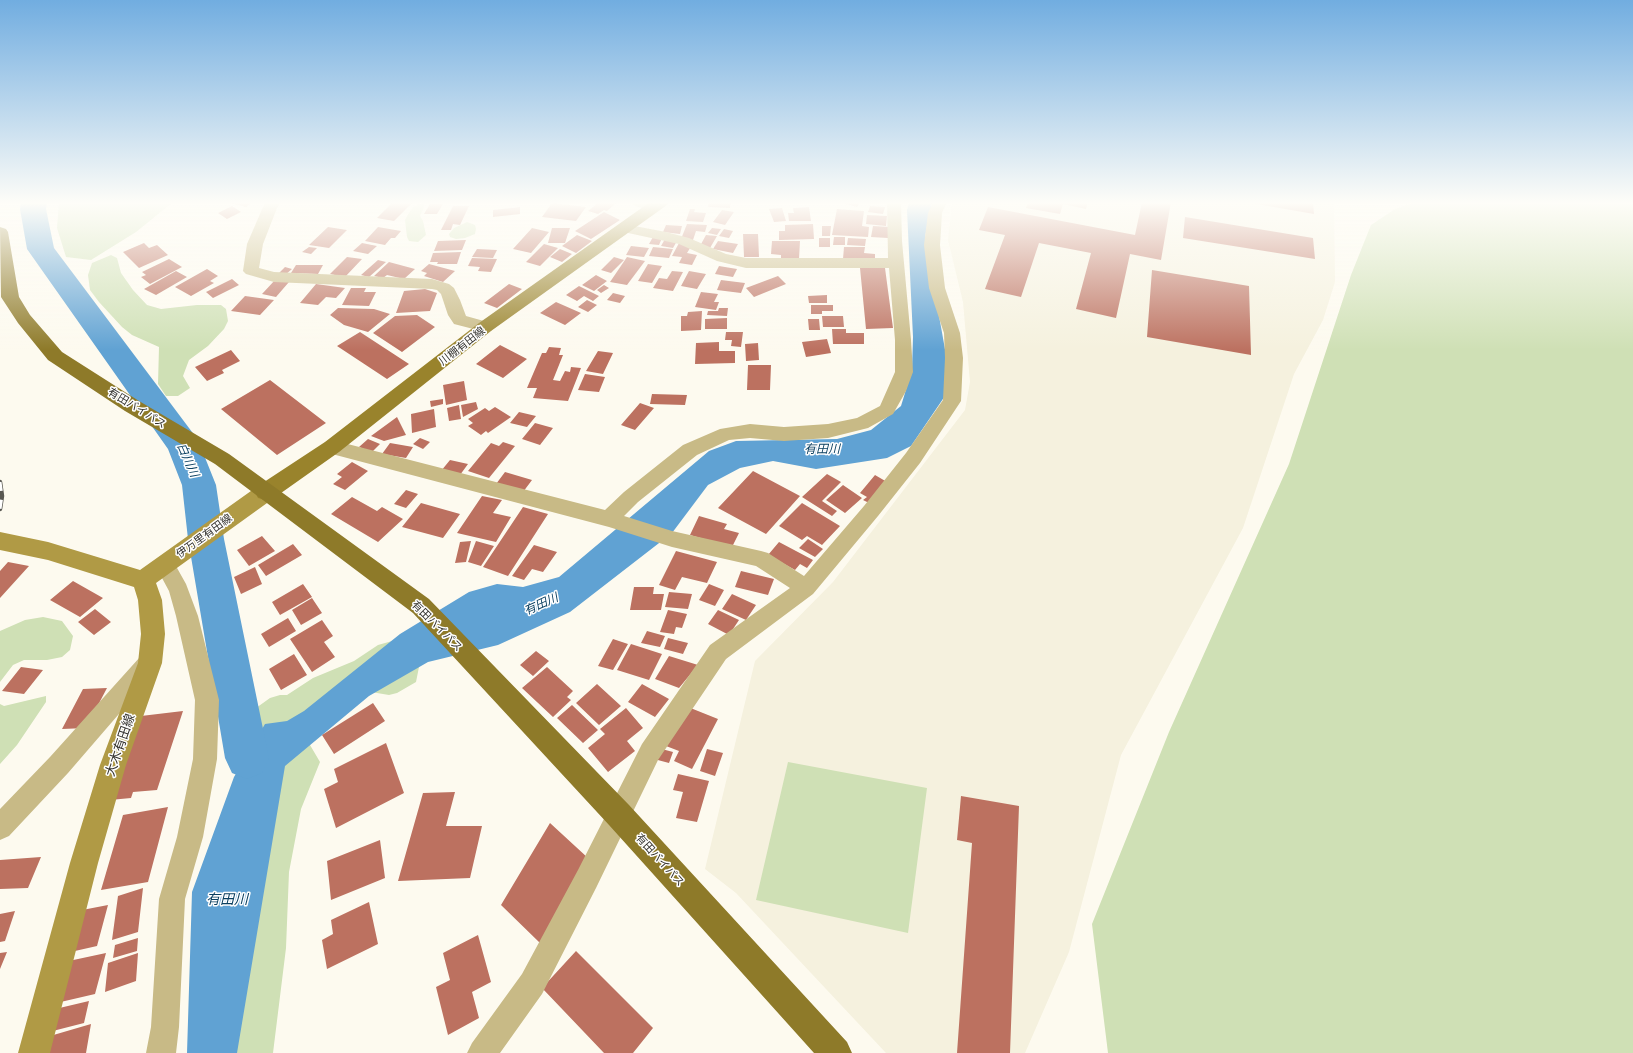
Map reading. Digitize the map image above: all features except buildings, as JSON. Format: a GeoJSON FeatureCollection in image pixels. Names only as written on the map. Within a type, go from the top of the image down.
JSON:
{"type":"FeatureCollection","features":[{"type":"Feature","properties":{"kind":"highway","name":"有田バイパス"},"geometry":{"type":"LineString","coordinates":[[3,251],[10,297],[24,319],[55,356],[132,406],[222,459],[421,606],[478,669],[619,815],[836,1053]]}},
{"type":"Feature","properties":{"kind":"main road","name":"川棚有田線"},"geometry":{"type":"LineString","coordinates":[[266,492],[332,448],[485,327],[592,251]]}},
{"type":"Feature","properties":{"kind":"main road","name":"伊万里有田線"},"geometry":{"type":"LineString","coordinates":[[154,573],[266,492]]}},
{"type":"Feature","properties":{"kind":"main road"},"geometry":{"type":"LineString","coordinates":[[0,541],[154,573]]}},
{"type":"Feature","properties":{"kind":"main road","name":"大木有田線"},"geometry":{"type":"LineString","coordinates":[[34,1053],[84,863],[113,765],[150,663],[153,634],[150,600],[154,573]]}},
{"type":"Feature","properties":{"kind":"street"},"geometry":{"type":"LineString","coordinates":[[254,251],[251,270],[274,277],[432,284],[443,287],[448,292],[456,315],[460,320],[485,327]]}},
{"type":"Feature","properties":{"kind":"street"},"geometry":{"type":"LineString","coordinates":[[707,251],[722,258],[741,262],[895,263]]}},
{"type":"Feature","properties":{"kind":"street"},"geometry":{"type":"LineString","coordinates":[[609,519],[616,510],[631,497],[690,450],[726,434],[750,431],[784,434],[828,431],[862,423],[887,410],[897,391],[904,372],[903,332],[894,251]]}},
{"type":"Feature","properties":{"kind":"street"},"geometry":{"type":"LineString","coordinates":[[482,1053],[532,984],[650,752],[718,652],[806,588],[871,511],[908,463],[952,401],[954,358],[952,333],[937,288],[933,251]]}},
{"type":"Feature","properties":{"kind":"street"},"geometry":{"type":"LineString","coordinates":[[332,448],[609,519],[672,539],[761,560],[806,588]]}},
{"type":"Feature","properties":{"kind":"street"},"geometry":{"type":"LineString","coordinates":[[154,573],[179,590],[187,616],[207,700],[205,759],[190,837],[172,899],[165,1027],[161,1053]]}},
{"type":"Feature","properties":{"kind":"street"},"geometry":{"type":"LineString","coordinates":[[0,827],[59,765],[150,663]]}},
{"type":"Feature","properties":{"kind":"shaded area"},"geometry":{"type":"Polygon","coordinates":[[[951,251],[1335,251],[1335,282],[1323,320],[1294,374],[1243,528],[1121,755],[1069,952],[1025,1053],[886,1053],[736,893],[705,869],[755,661],[833,582],[965,410],[970,382],[963,302],[951,251]]]}},
{"type":"Feature","properties":{"kind":"green space"},"geometry":{"type":"Polygon","coordinates":[[[64,251],[105,251],[91,260],[66,257],[64,251]]]}},
{"type":"Feature","properties":{"kind":"green space"},"geometry":{"type":"Polygon","coordinates":[[[1361,251],[1633,251],[1633,1053],[1108,1053],[1092,924],[1169,732],[1289,464],[1351,275],[1361,251]]]}},
{"type":"Feature","properties":{"kind":"green space"},"geometry":{"type":"Polygon","coordinates":[[[111,255],[117,258],[121,273],[133,290],[147,305],[161,309],[197,305],[221,305],[226,309],[228,321],[224,329],[208,346],[189,360],[183,376],[190,388],[178,396],[166,396],[158,384],[159,347],[132,335],[122,327],[90,290],[88,275],[92,263],[111,255]]]}},
{"type":"Feature","properties":{"kind":"green space"},"geometry":{"type":"Polygon","coordinates":[[[43,617],[62,621],[73,636],[70,650],[62,657],[47,660],[24,660],[13,665],[0,682],[0,631],[25,620],[43,617]]]}},
{"type":"Feature","properties":{"kind":"green space"},"geometry":{"type":"Polygon","coordinates":[[[392,641],[419,667],[416,682],[397,693],[389,695],[371,692],[322,703],[265,733],[258,727],[253,719],[256,708],[270,698],[280,695],[287,695],[313,678],[354,661],[378,645],[392,641]]]}},
{"type":"Feature","properties":{"kind":"green space"},"geometry":{"type":"Polygon","coordinates":[[[46,696],[46,702],[17,745],[0,764],[0,704],[4,706],[46,696]]]}},
{"type":"Feature","properties":{"kind":"green space"},"geometry":{"type":"Polygon","coordinates":[[[291,741],[310,745],[320,762],[301,809],[289,872],[286,948],[273,1053],[202,1053],[291,741]]]}},
{"type":"Feature","properties":{"kind":"green space"},"geometry":{"type":"Polygon","coordinates":[[[788,762],[927,788],[908,933],[756,900],[788,762]]]}},
{"type":"Feature","properties":{"kind":"water","name":"有田川"},"geometry":{"type":"Polygon","coordinates":[[[909,251],[928,251],[946,355],[949,390],[911,446],[887,458],[816,469],[773,461],[740,468],[708,485],[672,533],[570,612],[498,645],[428,662],[369,696],[285,766],[237,1053],[187,1053],[192,892],[234,777],[265,724],[287,721],[304,711],[400,634],[469,592],[497,584],[523,587],[559,577],[709,451],[736,441],[837,439],[871,430],[901,406],[912,370],[913,337],[909,251]]]}},
{"type":"Feature","properties":{"kind":"waterway","name":"白川川"},"geometry":{"type":"LineString","coordinates":[[43,251],[183,445],[199,485],[206,539],[247,758]]}},
{"type":"Feature","properties":{"kind":"railway"},"geometry":{"type":"LineString","coordinates":[[0,482],[2,496],[0,509]]}}]}
